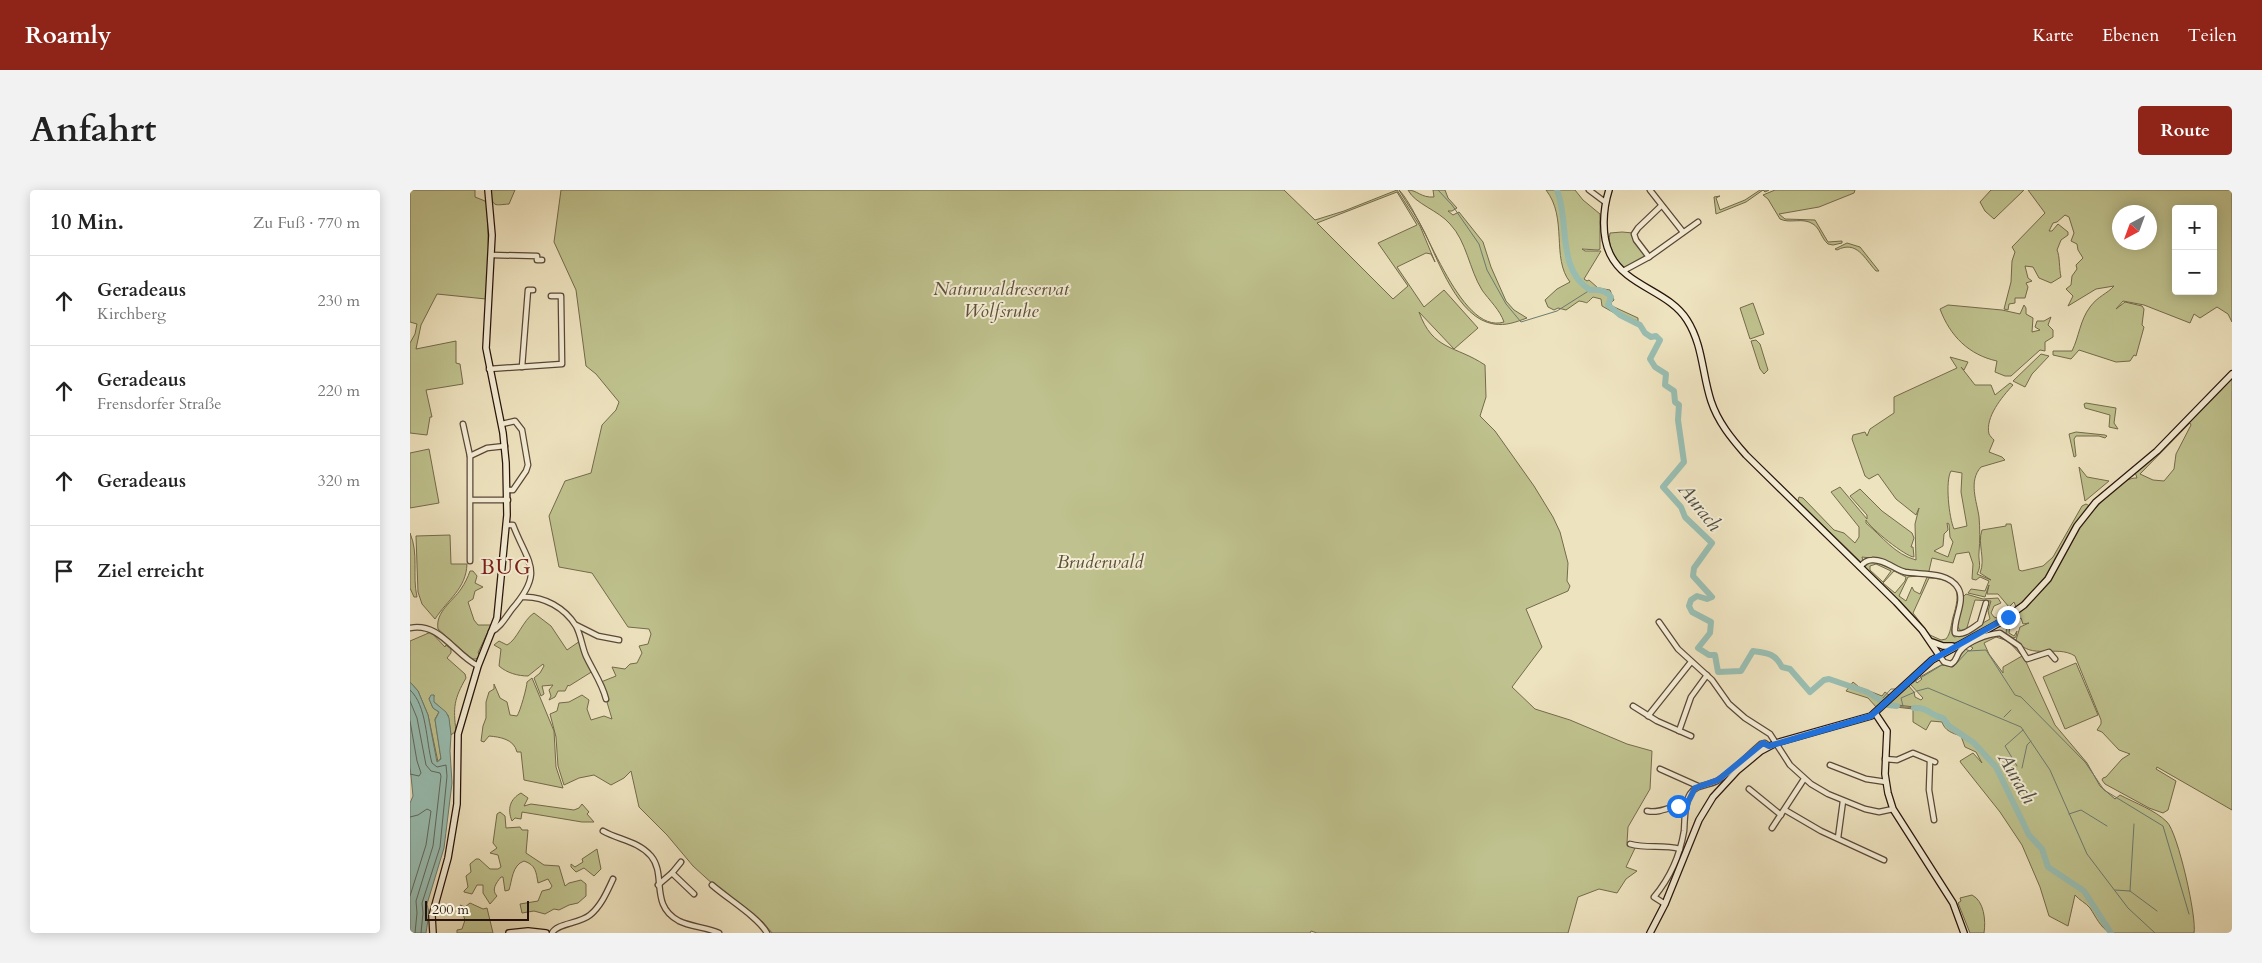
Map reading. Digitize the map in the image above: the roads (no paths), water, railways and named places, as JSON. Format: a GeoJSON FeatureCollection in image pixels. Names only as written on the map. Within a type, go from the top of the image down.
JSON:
{"type":"FeatureCollection","features":[{"type":"Feature","properties":{"kind":"street"},"geometry":{"type":"LineString","coordinates":[[433,933],[431,924],[433,910],[448,858],[457,804],[458,734],[478,666],[498,612],[508,500],[502,424],[489,369],[486,343],[492,255],[492,220],[488,190]]}},
{"type":"Feature","properties":{"kind":"street"},"geometry":{"type":"LineString","coordinates":[[1589,190],[1606,202]]}},
{"type":"Feature","properties":{"kind":"street"},"geometry":{"type":"LineString","coordinates":[[1609,190],[1606,202],[1605,223],[1608,248],[1614,262],[1625,273],[1675,307],[1687,321],[1698,345],[1715,411],[1735,442],[1901,607],[1930,641],[1944,662],[1951,664],[1970,643],[2000,633],[2019,646],[2026,659],[2050,652],[2055,659]]}},
{"type":"Feature","properties":{"kind":"street"},"geometry":{"type":"LineString","coordinates":[[1650,190],[1683,232]]}},
{"type":"Feature","properties":{"kind":"street"},"geometry":{"type":"LineString","coordinates":[[1649,257],[1636,240],[1634,234],[1661,206]]}},
{"type":"Feature","properties":{"kind":"street"},"geometry":{"type":"LineString","coordinates":[[1625,273],[1698,222]]}},
{"type":"Feature","properties":{"kind":"street"},"geometry":{"type":"LineString","coordinates":[[492,255],[537,256],[537,260],[542,260]]}},
{"type":"Feature","properties":{"kind":"street"},"geometry":{"type":"LineString","coordinates":[[522,367],[528,290],[533,290]]}},
{"type":"Feature","properties":{"kind":"street"},"geometry":{"type":"LineString","coordinates":[[489,369],[562,364],[561,296],[551,296]]}},
{"type":"Feature","properties":{"kind":"street"},"geometry":{"type":"LineString","coordinates":[[1650,933],[1665,904],[1695,828],[1707,805],[1737,771],[1769,746],[1776,743],[1864,719],[1875,713],[1902,685],[1939,655],[2008,617],[2029,601],[2048,579],[2072,535],[2096,502],[2157,451],[2232,374]]}},
{"type":"Feature","properties":{"kind":"street"},"geometry":{"type":"LineString","coordinates":[[502,424],[514,421],[522,430],[528,465],[513,490],[508,490]]}},
{"type":"Feature","properties":{"kind":"street"},"geometry":{"type":"LineString","coordinates":[[463,424],[470,456],[470,561]]}},
{"type":"Feature","properties":{"kind":"street"},"geometry":{"type":"LineString","coordinates":[[470,456],[487,448],[505,446]]}},
{"type":"Feature","properties":{"kind":"street"},"geometry":{"type":"LineString","coordinates":[[470,500],[508,500]]}},
{"type":"Feature","properties":{"kind":"street"},"geometry":{"type":"LineString","coordinates":[[491,632],[498,627],[523,597],[531,575],[529,556],[513,525],[506,525]]}},
{"type":"Feature","properties":{"kind":"street"},"geometry":{"type":"LineString","coordinates":[[1860,567],[1866,561],[1873,560],[1905,572],[1944,577],[1953,582],[1961,593],[1954,627],[1955,633],[1958,634],[1980,623],[1986,603]]}},
{"type":"Feature","properties":{"kind":"street"},"geometry":{"type":"LineString","coordinates":[[523,597],[547,600],[576,626],[598,636],[619,640]]}},
{"type":"Feature","properties":{"kind":"street"},"geometry":{"type":"LineString","coordinates":[[1659,622],[1678,648],[1707,675],[1734,710],[1767,732],[1785,758],[1804,779],[1843,801],[1879,812],[1893,809]]}},
{"type":"Feature","properties":{"kind":"street"},"geometry":{"type":"LineString","coordinates":[[576,626],[585,652],[597,674],[606,699]]}},
{"type":"Feature","properties":{"kind":"street"},"geometry":{"type":"LineString","coordinates":[[413,627],[433,630],[478,666]]}},
{"type":"Feature","properties":{"kind":"street"},"geometry":{"type":"LineString","coordinates":[[1930,641],[1943,646],[1955,646]]}},
{"type":"Feature","properties":{"kind":"street"},"geometry":{"type":"LineString","coordinates":[[1648,716],[1691,662]]}},
{"type":"Feature","properties":{"kind":"street"},"geometry":{"type":"LineString","coordinates":[[1679,731],[1691,697],[1707,675]]}},
{"type":"Feature","properties":{"kind":"street"},"geometry":{"type":"LineString","coordinates":[[1633,706],[1648,716],[1691,736]]}},
{"type":"Feature","properties":{"kind":"street"},"geometry":{"type":"LineString","coordinates":[[1875,713],[1887,731],[1886,782],[1893,809],[1953,903],[1964,933]]}},
{"type":"Feature","properties":{"kind":"street"},"geometry":{"type":"LineString","coordinates":[[1660,769],[1698,786],[1708,784],[1718,780],[1763,743],[1769,746]]}},
{"type":"Feature","properties":{"kind":"street"},"geometry":{"type":"LineString","coordinates":[[1885,759],[1897,760],[1913,753],[1932,762],[1929,790],[1934,820]]}},
{"type":"Feature","properties":{"kind":"street"},"geometry":{"type":"LineString","coordinates":[[1830,766],[1866,778],[1886,782]]}},
{"type":"Feature","properties":{"kind":"street"},"geometry":{"type":"LineString","coordinates":[[1772,828],[1804,779]]}},
{"type":"Feature","properties":{"kind":"street"},"geometry":{"type":"LineString","coordinates":[[1665,904],[1654,897],[1668,877],[1680,849],[1687,804],[1690,795],[1698,786]]}},
{"type":"Feature","properties":{"kind":"street"},"geometry":{"type":"LineString","coordinates":[[1749,789],[1781,815]]}},
{"type":"Feature","properties":{"kind":"street"},"geometry":{"type":"LineString","coordinates":[[1838,838],[1843,801]]}},
{"type":"Feature","properties":{"kind":"street"},"geometry":{"type":"LineString","coordinates":[[1647,812],[1657,812],[1681,804],[1687,804]]}},
{"type":"Feature","properties":{"kind":"street"},"geometry":{"type":"LineString","coordinates":[[1785,810],[1884,860]]}},
{"type":"Feature","properties":{"kind":"street"},"geometry":{"type":"LineString","coordinates":[[603,830],[637,845],[649,854],[655,863],[662,903],[674,918],[685,924],[719,933]]}},
{"type":"Feature","properties":{"kind":"street"},"geometry":{"type":"LineString","coordinates":[[1630,844],[1639,847],[1666,846],[1680,849]]}},
{"type":"Feature","properties":{"kind":"street"},"geometry":{"type":"LineString","coordinates":[[658,885],[681,862]]}},
{"type":"Feature","properties":{"kind":"street"},"geometry":{"type":"LineString","coordinates":[[672,873],[694,894]]}},
{"type":"Feature","properties":{"kind":"street"},"geometry":{"type":"LineString","coordinates":[[552,933],[557,927],[576,923],[589,916],[602,901],[613,879]]}},
{"type":"Feature","properties":{"kind":"street"},"geometry":{"type":"LineString","coordinates":[[712,885],[730,901],[760,922],[767,933]]}},
{"type":"Feature","properties":{"kind":"street"},"geometry":{"type":"LineString","coordinates":[[509,933],[528,931],[546,933]]}},
{"type":"Feature","properties":{"kind":"water"},"geometry":{"type":"Polygon","coordinates":[[[410,682],[418,691],[428,715],[437,762],[441,759],[435,720],[439,712],[433,708],[429,699],[431,695],[434,695],[434,702],[446,712],[449,718],[451,735],[452,783],[444,848],[427,904],[429,913],[426,933],[410,933],[410,803],[413,796],[410,766],[410,682]]]}},
{"type":"Feature","properties":{"kind":"waterway"},"geometry":{"type":"LineString","coordinates":[[1438,190],[1452,205],[1479,244],[1487,270],[1506,304],[1521,322],[1557,311],[1590,290]]}},
{"type":"Feature","properties":{"kind":"waterway","name":"Aurach"},"geometry":{"type":"LineString","coordinates":[[1557,190],[1561,202],[1568,257],[1572,270],[1579,281],[1590,290],[1599,290],[1607,293],[1611,297],[1608,305],[1620,315],[1640,325],[1645,333],[1651,337],[1656,336],[1660,340],[1650,359],[1655,367],[1666,374],[1665,385],[1674,391],[1675,402],[1679,405],[1678,420],[1684,462],[1663,487],[1681,507],[1685,517],[1712,543],[1694,568],[1693,576],[1712,597],[1707,599],[1697,596],[1691,600],[1689,606],[1692,612],[1711,622],[1710,633],[1698,648],[1709,655],[1715,655],[1718,672],[1741,671],[1753,651],[1762,652],[1770,654],[1782,667],[1790,669],[1810,692],[1824,680],[1829,679],[1867,692],[1888,705],[1897,706]]}},
{"type":"Feature","properties":{"kind":"waterway"},"geometry":{"type":"LineString","coordinates":[[1912,683],[1942,665],[1953,667],[1968,651],[1986,650],[2015,695],[2021,697],[2085,762],[2104,790],[2163,826],[2189,914]]}},
{"type":"Feature","properties":{"kind":"waterway"},"geometry":{"type":"LineString","coordinates":[[1917,691],[1928,688],[2021,727],[2050,770],[2087,854],[2128,908],[2155,933]]}},
{"type":"Feature","properties":{"kind":"waterway"},"geometry":{"type":"LineString","coordinates":[[1880,701],[1891,689],[1896,689]]}},
{"type":"Feature","properties":{"kind":"waterway"},"geometry":{"type":"LineString","coordinates":[[1903,706],[1901,698],[1915,692]]}},
{"type":"Feature","properties":{"kind":"waterway","name":"Aurach"},"geometry":{"type":"LineString","coordinates":[[1914,708],[1926,710],[1943,718],[1949,726],[1974,743],[1996,767],[2029,835],[2042,849],[2048,867],[2084,891],[2111,933]]}},
{"type":"Feature","properties":{"kind":"waterway"},"geometry":{"type":"LineString","coordinates":[[2004,717],[2011,710]]}},
{"type":"Feature","properties":{"kind":"waterway"},"geometry":{"type":"LineString","coordinates":[[2017,766],[2005,746],[2023,730]]}},
{"type":"Feature","properties":{"kind":"waterway"},"geometry":{"type":"LineString","coordinates":[[2022,768],[2027,745],[2031,741]]}},
{"type":"Feature","properties":{"kind":"waterway"},"geometry":{"type":"LineString","coordinates":[[2069,814],[2081,810],[2107,826]]}},
{"type":"Feature","properties":{"kind":"waterway"},"geometry":{"type":"LineString","coordinates":[[2130,891],[2134,824]]}},
{"type":"Feature","properties":{"kind":"waterway"},"geometry":{"type":"LineString","coordinates":[[2115,890],[2130,891],[2157,911]]}},
{"type":"Feature","properties":{"kind":"district","name":"BUG"},"geometry":{"type":"Point","coordinates":[506,567]}},
{"type":"Feature","properties":{"kind":"park label","name":"Naturwaldreservat Wolfsruhe"},"geometry":{"type":"Point","coordinates":[1001,300]}},
{"type":"Feature","properties":{"kind":"park label","name":"Bruderwald"},"geometry":{"type":"Point","coordinates":[1100,562]}}]}
